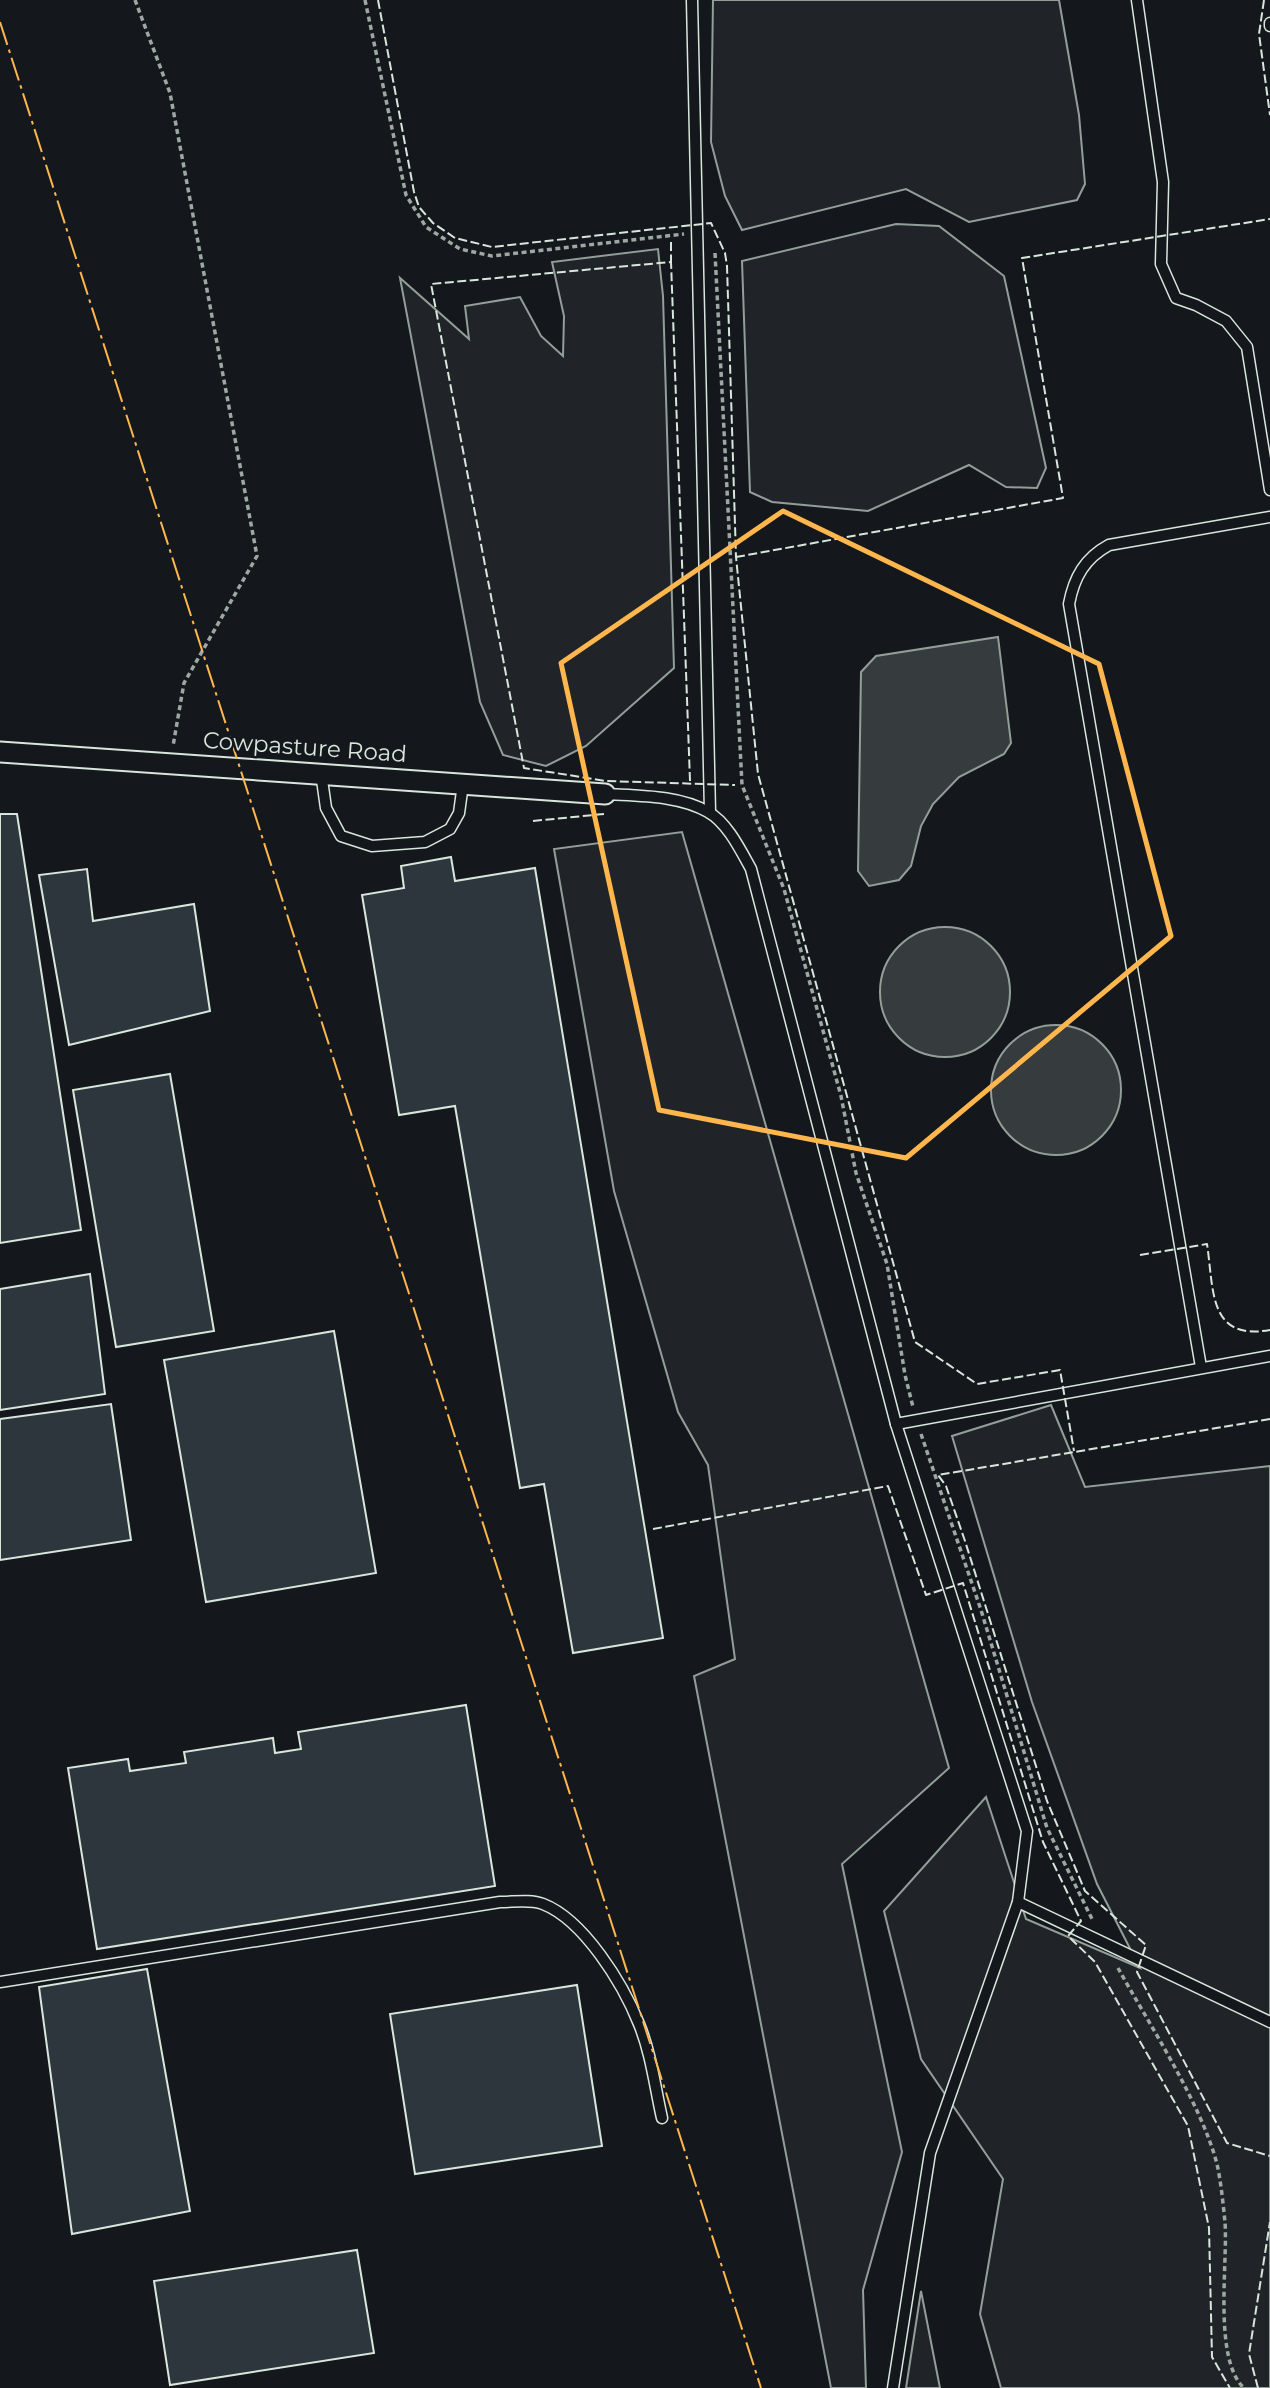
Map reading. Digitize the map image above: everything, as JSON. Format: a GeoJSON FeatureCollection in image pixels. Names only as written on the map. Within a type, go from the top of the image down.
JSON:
{"type":"FeatureCollection","features":[{"type":"Feature","properties":{"kind":"street","name":"Cowpasture Road"},"geometry":{"type":"LineString","coordinates":[[0,751],[605,794]]}},
{"type":"Feature","properties":{"kind":"lane"},"geometry":{"type":"LineString","coordinates":[[692,0],[710,812]]}},
{"type":"Feature","properties":{"kind":"lane"},"geometry":{"type":"LineString","coordinates":[[1137,0],[1163,183],[1161,264],[1175,298],[1196,304],[1226,321],[1247,347],[1270,490]]}},
{"type":"Feature","properties":{"kind":"lane"},"geometry":{"type":"LineString","coordinates":[[1201,1367],[1069,604],[1073,583],[1091,554],[1109,545],[1270,517]]}},
{"type":"Feature","properties":{"kind":"lane"},"geometry":{"type":"LineString","coordinates":[[321,773],[326,808],[341,836],[372,846],[425,842],[450,829],[459,813],[464,783]]}},
{"type":"Feature","properties":{"kind":"lane"},"geometry":{"type":"LineString","coordinates":[[605,794],[668,799],[710,812],[735,842],[751,869],[896,1424],[1027,1831],[1018,1902],[929,2152],[893,2388]]}},
{"type":"Feature","properties":{"kind":"lane"},"geometry":{"type":"LineString","coordinates":[[896,1424],[916,1418],[1270,1356]]}},
{"type":"Feature","properties":{"kind":"lane"},"geometry":{"type":"LineString","coordinates":[[0,1982],[500,1902],[535,1902],[563,1916],[582,1934],[614,1975],[639,2023],[662,2118]]}},
{"type":"Feature","properties":{"kind":"lane"},"geometry":{"type":"LineString","coordinates":[[1018,1902],[1270,2022]]}},
{"type":"Feature","properties":{"kind":"path"},"geometry":{"type":"LineString","coordinates":[[135,0],[170,93],[257,556],[184,683],[170,762]]}},
{"type":"Feature","properties":{"kind":"path"},"geometry":{"type":"LineString","coordinates":[[365,0],[405,195],[426,227],[460,249],[492,256],[697,234],[710,239],[716,256],[742,785],[784,889],[841,1096],[856,1173],[887,1264],[905,1375],[916,1418],[981,1610],[1048,1828],[1105,1944],[1197,2113],[1217,2163],[1225,2223],[1225,2337],[1236,2381],[1244,2388]]}},
{"type":"Feature","properties":{"kind":"highlighted area"},"geometry":{"type":"Polygon","coordinates":[[[783,511],[1099,664],[1171,936],[906,1158],[659,1110],[561,663],[783,511]]]}},
{"type":"Feature","properties":{"kind":"shaded area"},"geometry":{"type":"Polygon","coordinates":[[[713,0],[1059,0],[1079,115],[1085,184],[1077,200],[969,222],[906,189],[742,230],[725,196],[711,142],[713,0]]]}},
{"type":"Feature","properties":{"kind":"shaded area"},"geometry":{"type":"Polygon","coordinates":[[[896,224],[939,226],[1004,276],[1046,468],[1037,488],[1006,487],[969,465],[868,511],[772,502],[750,492],[742,261],[896,224]]]}},
{"type":"Feature","properties":{"kind":"shaded area"},"geometry":{"type":"Polygon","coordinates":[[[658,249],[663,296],[674,668],[586,746],[546,766],[503,755],[480,702],[400,278],[469,339],[465,306],[520,297],[541,336],[563,356],[564,316],[552,262],[658,249]]]}},
{"type":"Feature","properties":{"kind":"shaded area"},"geometry":{"type":"Polygon","coordinates":[[[998,637],[1011,743],[1004,754],[959,777],[933,804],[921,826],[911,866],[899,880],[869,886],[858,871],[861,672],[876,656],[998,637]]]}},
{"type":"Feature","properties":{"kind":"shaded area"},"geometry":{"type":"Polygon","coordinates":[[[682,832],[949,1768],[842,1864],[902,2152],[863,2290],[866,2388],[831,2388],[694,1676],[735,1659],[708,1465],[678,1412],[614,1191],[554,849],[682,832]]]}},
{"type":"Feature","properties":{"kind":"shaded area"},"geometry":{"type":"Polygon","coordinates":[[[945,927],[970,932],[991,946],[1005,967],[1010,992],[1005,1017],[991,1038],[970,1052],[945,1057],[920,1052],[899,1038],[885,1017],[880,992],[885,967],[899,946],[920,932],[945,927]]]}},
{"type":"Feature","properties":{"kind":"shaded area"},"geometry":{"type":"Polygon","coordinates":[[[1056,1025],[1081,1030],[1102,1044],[1116,1065],[1121,1090],[1116,1115],[1102,1136],[1081,1150],[1056,1155],[1031,1150],[1010,1136],[996,1115],[991,1090],[996,1065],[1010,1044],[1031,1030],[1056,1025]]]}},
{"type":"Feature","properties":{"kind":"shaded area"},"geometry":{"type":"Polygon","coordinates":[[[1051,1405],[1085,1487],[1270,1466],[1270,2388],[1001,2388],[980,2314],[1003,2179],[921,2059],[884,1911],[986,1797],[1026,1919],[1140,1968],[1097,1884],[1032,1702],[952,1436],[1051,1405]]]}},
{"type":"Feature","properties":{"kind":"shaded area"},"geometry":{"type":"Polygon","coordinates":[[[921,2291],[940,2388],[906,2388],[921,2291]]]}},
{"type":"Feature","properties":{"kind":"building"},"geometry":{"type":"Polygon","coordinates":[[[0,814],[17,814],[81,1230],[0,1243],[0,814]]]}},
{"type":"Feature","properties":{"kind":"building"},"geometry":{"type":"Polygon","coordinates":[[[451,857],[455,881],[535,868],[663,1638],[573,1653],[544,1484],[520,1488],[455,1106],[399,1115],[362,895],[404,888],[401,866],[451,857]]]}},
{"type":"Feature","properties":{"kind":"building"},"geometry":{"type":"Polygon","coordinates":[[[87,869],[93,921],[194,904],[210,1011],[69,1045],[39,875],[87,869]]]}},
{"type":"Feature","properties":{"kind":"building"},"geometry":{"type":"Polygon","coordinates":[[[170,1074],[214,1331],[116,1347],[73,1090],[170,1074]]]}},
{"type":"Feature","properties":{"kind":"building"},"geometry":{"type":"Polygon","coordinates":[[[90,1274],[105,1394],[0,1410],[0,1289],[90,1274]]]}},
{"type":"Feature","properties":{"kind":"building"},"geometry":{"type":"Polygon","coordinates":[[[334,1331],[376,1573],[206,1602],[164,1360],[334,1331]]]}},
{"type":"Feature","properties":{"kind":"building"},"geometry":{"type":"Polygon","coordinates":[[[111,1404],[131,1540],[0,1560],[0,1419],[111,1404]]]}},
{"type":"Feature","properties":{"kind":"building"},"geometry":{"type":"Polygon","coordinates":[[[466,1705],[495,1886],[97,1949],[68,1768],[128,1759],[130,1771],[186,1763],[184,1752],[273,1738],[275,1753],[301,1749],[298,1732],[466,1705]]]}},
{"type":"Feature","properties":{"kind":"building"},"geometry":{"type":"Polygon","coordinates":[[[147,1969],[190,2211],[72,2234],[39,1987],[147,1969]]]}},
{"type":"Feature","properties":{"kind":"building"},"geometry":{"type":"Polygon","coordinates":[[[577,1985],[602,2146],[415,2174],[390,2014],[577,1985]]]}},
{"type":"Feature","properties":{"kind":"building"},"geometry":{"type":"Polygon","coordinates":[[[357,2250],[374,2353],[170,2385],[154,2281],[357,2250]]]}},
{"type":"Feature","properties":{"kind":"fence"},"geometry":{"type":"LineString","coordinates":[[378,0],[414,192],[419,207],[433,223],[455,238],[492,247],[711,223],[725,253],[727,266],[736,557],[758,774],[915,1342],[977,1384],[1060,1370],[1074,1451]]}},
{"type":"Feature","properties":{"kind":"fence"},"geometry":{"type":"LineString","coordinates":[[1264,0],[1259,34],[1270,115]]}},
{"type":"Feature","properties":{"kind":"fence"},"geometry":{"type":"LineString","coordinates":[[736,557],[1063,498],[1022,258],[1270,219]]}},
{"type":"Feature","properties":{"kind":"fence"},"geometry":{"type":"LineString","coordinates":[[671,242],[671,262]]}},
{"type":"Feature","properties":{"kind":"fence"},"geometry":{"type":"LineString","coordinates":[[690,781],[671,262],[431,284],[524,768],[606,781],[735,785]]}},
{"type":"Feature","properties":{"kind":"fence"},"geometry":{"type":"LineString","coordinates":[[533,821],[604,814]]}},
{"type":"Feature","properties":{"kind":"fence"},"geometry":{"type":"LineString","coordinates":[[1140,1255],[1207,1244],[1214,1294],[1225,1320],[1235,1328],[1250,1331],[1270,1330]]}},
{"type":"Feature","properties":{"kind":"fence"},"geometry":{"type":"LineString","coordinates":[[1270,1419],[938,1475],[946,1486],[965,1541],[1047,1801],[1085,1891],[1146,1945],[1137,1972],[1227,2143],[1270,2156]]}},
{"type":"Feature","properties":{"kind":"fence"},"geometry":{"type":"LineString","coordinates":[[653,1529],[888,1486],[926,1595],[963,1583],[1043,1842],[1081,1921],[1068,1936],[1095,1962],[1188,2126],[1209,2228],[1212,2357],[1230,2388]]}},
{"type":"Feature","properties":{"kind":"fence"},"geometry":{"type":"LineString","coordinates":[[1258,2388],[1249,2354],[1270,2222]]}},
{"type":"Feature","properties":{"kind":"power"},"geometry":{"type":"LineString","coordinates":[[0,22],[761,2388]]}}]}
